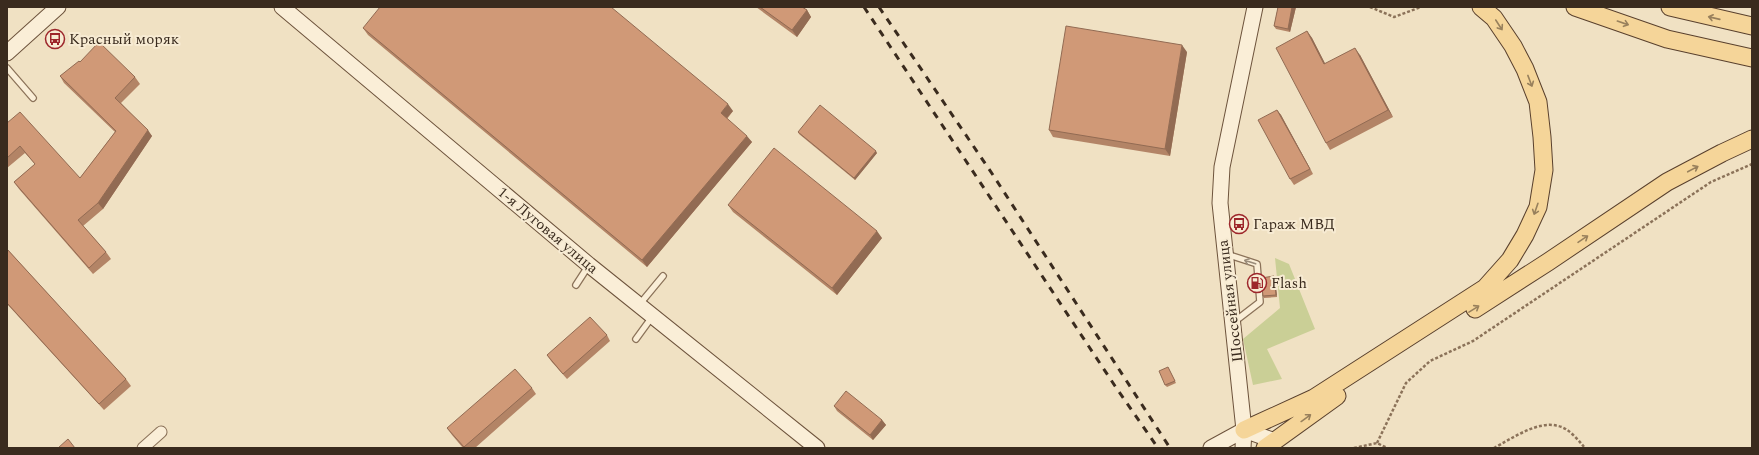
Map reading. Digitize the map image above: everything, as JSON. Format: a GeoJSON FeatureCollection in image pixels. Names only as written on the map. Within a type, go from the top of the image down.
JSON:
{"type":"FeatureCollection","features":[{"type":"Feature","properties":{"kind":"main road"},"geometry":{"type":"LineString","coordinates":[[7,53],[58,7]]}},
{"type":"Feature","properties":{"kind":"main road","name":"1-я Луговая улица"},"geometry":{"type":"LineString","coordinates":[[282,7],[652,317],[817,448]]}},
{"type":"Feature","properties":{"kind":"main road","name":"Шоссейная улица"},"geometry":{"type":"LineString","coordinates":[[1244,448],[1244,430],[1224,254],[1220,203],[1222,167],[1255,7]]}},
{"type":"Feature","properties":{"kind":"main road"},"geometry":{"type":"LineString","coordinates":[[1211,448],[1244,430],[1314,398],[1485,288],[1510,260],[1525,235],[1538,207],[1544,170],[1538,102],[1525,69],[1513,46],[1494,18],[1481,7]]}},
{"type":"Feature","properties":{"kind":"main road"},"geometry":{"type":"LineString","coordinates":[[1575,7],[1666,39],[1752,58]]}},
{"type":"Feature","properties":{"kind":"main road"},"geometry":{"type":"LineString","coordinates":[[1670,7],[1752,26]]}},
{"type":"Feature","properties":{"kind":"main road"},"geometry":{"type":"LineString","coordinates":[[1244,430],[1270,444],[1324,405],[1548,262],[1667,182],[1752,139]]}},
{"type":"Feature","properties":{"kind":"street"},"geometry":{"type":"LineString","coordinates":[[143,448],[161,432]]}},
{"type":"Feature","properties":{"kind":"lane"},"geometry":{"type":"LineString","coordinates":[[7,68],[33,98]]}},
{"type":"Feature","properties":{"kind":"lane"},"geometry":{"type":"LineString","coordinates":[[1224,254],[1257,264],[1260,302],[1232,324]]}},
{"type":"Feature","properties":{"kind":"lane"},"geometry":{"type":"LineString","coordinates":[[576,285],[589,265]]}},
{"type":"Feature","properties":{"kind":"lane"},"geometry":{"type":"LineString","coordinates":[[638,305],[663,276]]}},
{"type":"Feature","properties":{"kind":"lane"},"geometry":{"type":"LineString","coordinates":[[636,339],[652,317]]}},
{"type":"Feature","properties":{"kind":"path"},"geometry":{"type":"LineString","coordinates":[[1370,7],[1394,17],[1420,7]]}},
{"type":"Feature","properties":{"kind":"path"},"geometry":{"type":"LineString","coordinates":[[1377,443],[1406,383],[1430,361],[1473,341],[1711,182],[1752,164]]}},
{"type":"Feature","properties":{"kind":"path"},"geometry":{"type":"LineString","coordinates":[[1494,448],[1535,426],[1559,426],[1571,433],[1585,448]]}},
{"type":"Feature","properties":{"kind":"path"},"geometry":{"type":"LineString","coordinates":[[1354,448],[1377,443],[1387,448]]}},
{"type":"Feature","properties":{"kind":"green space"},"geometry":{"type":"Polygon","coordinates":[[[1275,258],[1289,264],[1315,329],[1267,349],[1282,379],[1253,385],[1243,339],[1280,308],[1275,258]]]}},
{"type":"Feature","properties":{"kind":"building"},"geometry":{"type":"Polygon","coordinates":[[[380,7],[611,7],[728,104],[721,113],[747,136],[642,260],[363,28],[380,7]]]}},
{"type":"Feature","properties":{"kind":"building"},"geometry":{"type":"Polygon","coordinates":[[[760,7],[802,7],[807,10],[792,30],[760,7]]]}},
{"type":"Feature","properties":{"kind":"building"},"geometry":{"type":"Polygon","coordinates":[[[1278,7],[1292,7],[1288,29],[1274,26],[1278,7]]]}},
{"type":"Feature","properties":{"kind":"building"},"geometry":{"type":"Polygon","coordinates":[[[1066,26],[1182,45],[1165,149],[1049,130],[1066,26]]]}},
{"type":"Feature","properties":{"kind":"building"},"geometry":{"type":"Polygon","coordinates":[[[1307,31],[1324,64],[1355,48],[1388,110],[1326,143],[1276,48],[1307,31]]]}},
{"type":"Feature","properties":{"kind":"building"},"geometry":{"type":"Polygon","coordinates":[[[99,42],[135,77],[115,98],[148,130],[98,203],[78,220],[106,252],[89,268],[14,182],[35,164],[20,146],[7,158],[7,123],[20,112],[80,178],[116,131],[60,76],[79,61],[80,62],[99,42]]]}},
{"type":"Feature","properties":{"kind":"building"},"geometry":{"type":"Polygon","coordinates":[[[820,105],[876,151],[854,178],[798,132],[820,105]]]}},
{"type":"Feature","properties":{"kind":"building"},"geometry":{"type":"Polygon","coordinates":[[[1277,110],[1310,169],[1290,179],[1258,120],[1277,110]]]}},
{"type":"Feature","properties":{"kind":"building"},"geometry":{"type":"Polygon","coordinates":[[[774,148],[877,231],[832,288],[728,205],[774,148]]]}},
{"type":"Feature","properties":{"kind":"building"},"geometry":{"type":"Polygon","coordinates":[[[7,249],[126,379],[99,404],[7,303],[7,249]]]}},
{"type":"Feature","properties":{"kind":"building"},"geometry":{"type":"Polygon","coordinates":[[[1274,276],[1276,295],[1263,296],[1261,278],[1274,276]]]}},
{"type":"Feature","properties":{"kind":"building"},"geometry":{"type":"Polygon","coordinates":[[[590,317],[607,335],[563,374],[547,355],[590,317]]]}},
{"type":"Feature","properties":{"kind":"building"},"geometry":{"type":"Polygon","coordinates":[[[1168,367],[1175,381],[1165,385],[1159,371],[1168,367]]]}},
{"type":"Feature","properties":{"kind":"building"},"geometry":{"type":"Polygon","coordinates":[[[515,369],[532,388],[464,447],[447,428],[515,369]]]}},
{"type":"Feature","properties":{"kind":"building"},"geometry":{"type":"Polygon","coordinates":[[[846,391],[882,420],[870,435],[834,406],[846,391]]]}},
{"type":"Feature","properties":{"kind":"building"},"geometry":{"type":"Polygon","coordinates":[[[68,439],[75,448],[58,448],[68,439]]]}},
{"type":"Feature","properties":{"kind":"railway"},"geometry":{"type":"LineString","coordinates":[[864,7],[1115,386],[1158,448]]}},
{"type":"Feature","properties":{"kind":"railway"},"geometry":{"type":"LineString","coordinates":[[879,7],[993,175],[1170,448]]}},
{"type":"Feature","properties":{"kind":"place","name":"Красный моряк"},"geometry":{"type":"Point","coordinates":[55,39]}},
{"type":"Feature","properties":{"kind":"place","name":"Гараж МВД"},"geometry":{"type":"Point","coordinates":[1239,224]}},
{"type":"Feature","properties":{"kind":"place","name":"Flash"},"geometry":{"type":"Point","coordinates":[1257,283]}}]}
